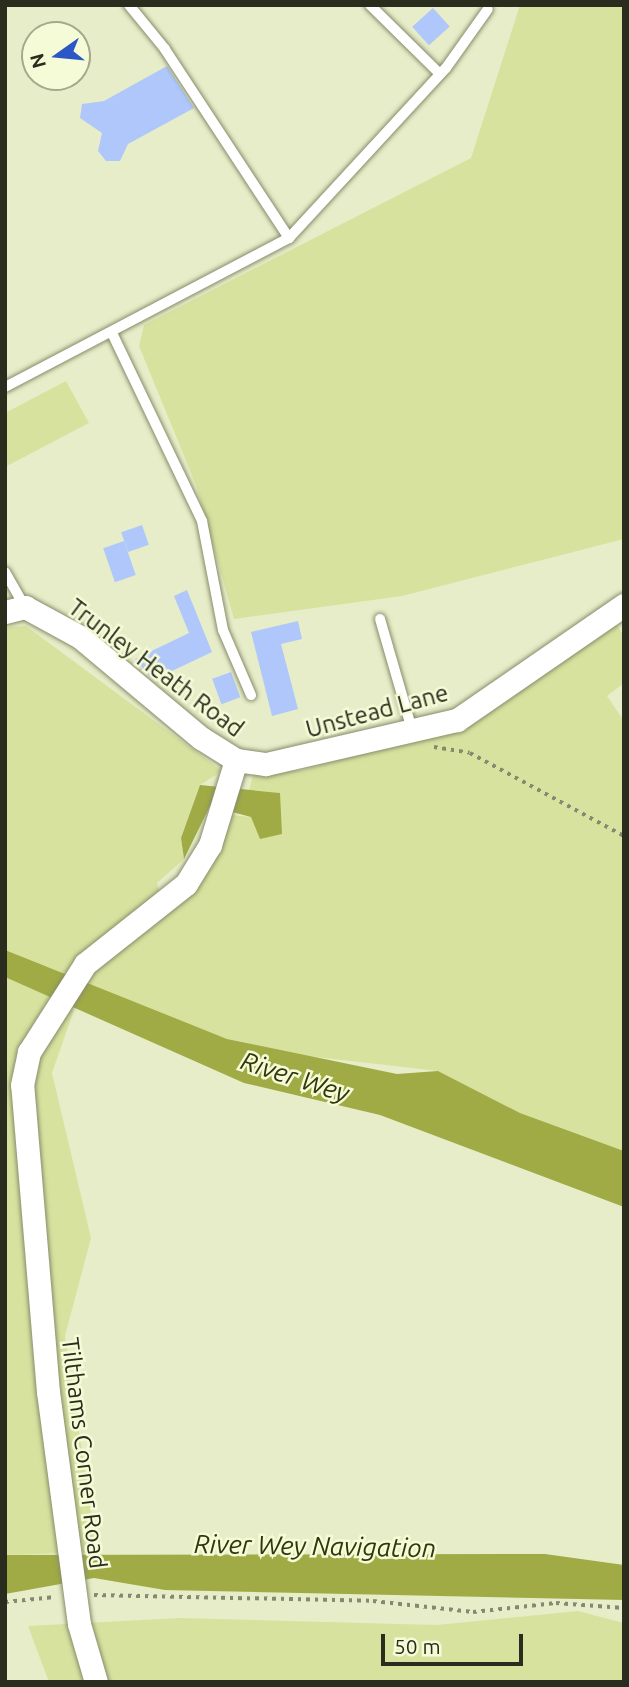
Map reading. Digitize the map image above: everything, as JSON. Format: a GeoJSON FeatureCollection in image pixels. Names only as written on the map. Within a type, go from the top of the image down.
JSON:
{"type":"FeatureCollection","features":[{"type":"Feature","properties":{"kind":"street","name":"Unstead Lane"},"geometry":{"type":"LineString","coordinates":[[236,760],[266,764],[420,739],[457,720],[624,605]]}},
{"type":"Feature","properties":{"kind":"street","name":"Trunley Heath Road"},"geometry":{"type":"LineString","coordinates":[[15,610],[80,637],[152,701],[236,760]]}},
{"type":"Feature","properties":{"kind":"street","name":"Tilthams Corner Road"},"geometry":{"type":"LineString","coordinates":[[96,1682],[75,1593],[66,1529],[22,1085],[29,1052],[85,964],[186,884],[210,845],[236,760]]}},
{"type":"Feature","properties":{"kind":"lane"},"geometry":{"type":"LineString","coordinates":[[129,5],[165,49],[289,238]]}},
{"type":"Feature","properties":{"kind":"lane"},"geometry":{"type":"LineString","coordinates":[[370,5],[440,74]]}},
{"type":"Feature","properties":{"kind":"lane"},"geometry":{"type":"LineString","coordinates":[[8,382],[112,333],[289,238],[440,74],[488,9]]}},
{"type":"Feature","properties":{"kind":"lane"},"geometry":{"type":"LineString","coordinates":[[112,333],[202,521],[223,630],[251,695]]}},
{"type":"Feature","properties":{"kind":"lane"},"geometry":{"type":"LineString","coordinates":[[5,572],[15,610]]}},
{"type":"Feature","properties":{"kind":"lane"},"geometry":{"type":"LineString","coordinates":[[380,619],[420,739]]}},
{"type":"Feature","properties":{"kind":"path"},"geometry":{"type":"LineString","coordinates":[[420,739],[470,752],[624,836]]}},
{"type":"Feature","properties":{"kind":"path"},"geometry":{"type":"LineString","coordinates":[[5,1602],[75,1593],[373,1601],[474,1612],[556,1603],[624,1608]]}},
{"type":"Feature","properties":{"kind":"shaded area"},"geometry":{"type":"Polygon","coordinates":[[[520,5],[624,5],[624,539],[402,596],[234,619],[196,485],[139,346],[144,325],[471,158],[520,5]]]}},
{"type":"Feature","properties":{"kind":"shaded area"},"geometry":{"type":"Polygon","coordinates":[[[66,381],[89,423],[5,467],[5,413],[66,381]]]}},
{"type":"Feature","properties":{"kind":"shaded area"},"geometry":{"type":"Polygon","coordinates":[[[615,622],[624,636],[624,683],[607,696],[624,721],[624,1151],[520,1113],[438,1071],[290,1054],[227,1039],[55,976],[74,1010],[52,1073],[91,1238],[65,1336],[97,1552],[5,1555],[5,627],[26,626],[222,771],[200,785],[181,838],[184,859],[157,883],[165,915],[168,900],[208,873],[230,815],[251,817],[280,793],[249,790],[255,769],[300,771],[470,722],[615,622]]]}},
{"type":"Feature","properties":{"kind":"shaded area"},"geometry":{"type":"Polygon","coordinates":[[[578,1611],[624,1623],[624,1682],[49,1682],[28,1626],[180,1618],[436,1625],[578,1611]]]}},
{"type":"Feature","properties":{"kind":"water"},"geometry":{"type":"Polygon","coordinates":[[[200,785],[280,793],[282,834],[260,839],[251,817],[210,806],[184,859],[181,838],[200,785]]]}},
{"type":"Feature","properties":{"kind":"water","name":"River Wey"},"geometry":{"type":"Polygon","coordinates":[[[5,950],[227,1039],[397,1074],[438,1071],[520,1113],[624,1151],[624,1207],[380,1115],[244,1083],[5,977],[5,950]]]}},
{"type":"Feature","properties":{"kind":"water"},"geometry":{"type":"Polygon","coordinates":[[[545,1554],[624,1565],[624,1600],[165,1590],[94,1578],[5,1594],[5,1555],[545,1554]]]}},
{"type":"Feature","properties":{"kind":"building"},"geometry":{"type":"Polygon","coordinates":[[[433,8],[450,27],[429,45],[412,27],[433,8]]]}},
{"type":"Feature","properties":{"kind":"building"},"geometry":{"type":"Polygon","coordinates":[[[167,66],[194,108],[128,144],[120,161],[106,161],[98,151],[102,133],[80,118],[82,104],[104,101],[167,66]]]}},
{"type":"Feature","properties":{"kind":"building"},"geometry":{"type":"Polygon","coordinates":[[[142,525],[149,545],[128,552],[121,532],[142,525]]]}},
{"type":"Feature","properties":{"kind":"building"},"geometry":{"type":"Polygon","coordinates":[[[124,541],[136,575],[115,582],[103,548],[124,541]]]}},
{"type":"Feature","properties":{"kind":"building"},"geometry":{"type":"Polygon","coordinates":[[[187,590],[212,652],[153,680],[135,659],[189,633],[174,596],[187,590]]]}},
{"type":"Feature","properties":{"kind":"building"},"geometry":{"type":"Polygon","coordinates":[[[298,621],[302,639],[281,644],[298,709],[272,716],[251,632],[298,621]]]}},
{"type":"Feature","properties":{"kind":"building"},"geometry":{"type":"Polygon","coordinates":[[[231,672],[240,697],[221,704],[212,679],[231,672]]]}},
{"type":"Feature","properties":{"kind":"water label","name":"River Wey Navigation"},"geometry":{"type":"Point","coordinates":[315,1546]}}]}
